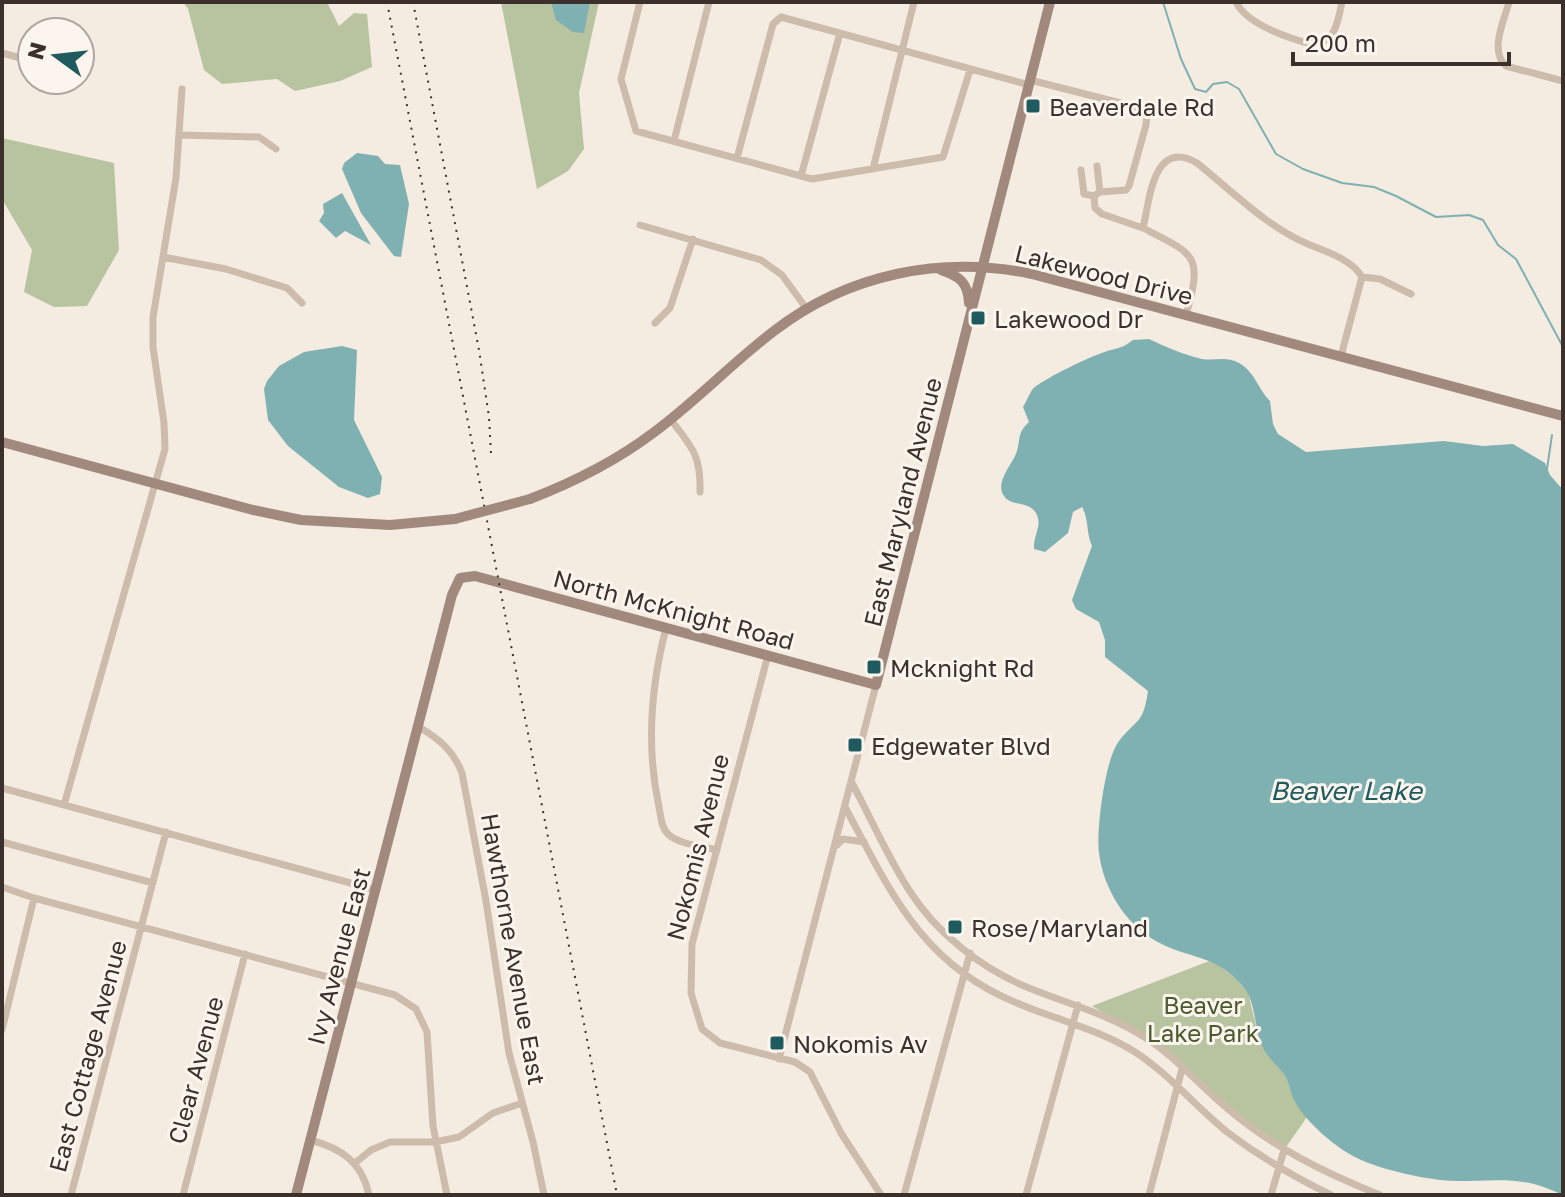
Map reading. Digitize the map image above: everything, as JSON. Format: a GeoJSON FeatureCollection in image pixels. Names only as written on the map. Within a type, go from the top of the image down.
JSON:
{"type":"FeatureCollection","features":[{"type":"Feature","properties":{"kind":"street"},"geometry":{"type":"LineString","coordinates":[[640,2],[621,79],[636,131],[812,179],[943,157],[970,70]]}},
{"type":"Feature","properties":{"kind":"street"},"geometry":{"type":"LineString","coordinates":[[674,141],[709,2]]}},
{"type":"Feature","properties":{"kind":"street"},"geometry":{"type":"LineString","coordinates":[[873,169],[914,2]]}},
{"type":"Feature","properties":{"kind":"street","name":"East Maryland Avenue"},"geometry":{"type":"LineString","coordinates":[[779,1059],[1050,2]]}},
{"type":"Feature","properties":{"kind":"street"},"geometry":{"type":"LineString","coordinates":[[1236,2],[1251,20],[1315,45],[1333,35],[1342,2]]}},
{"type":"Feature","properties":{"kind":"street"},"geometry":{"type":"LineString","coordinates":[[1509,2],[1497,50],[1499,59],[1506,66],[1563,81]]}},
{"type":"Feature","properties":{"kind":"street"},"geometry":{"type":"LineString","coordinates":[[737,158],[773,24],[777,18],[785,17],[970,70],[1139,106],[1147,114],[1126,190],[1084,194],[1081,170]]}},
{"type":"Feature","properties":{"kind":"street"},"geometry":{"type":"LineString","coordinates":[[801,176],[840,33]]}},
{"type":"Feature","properties":{"kind":"street"},"geometry":{"type":"LineString","coordinates":[[64,805],[156,484],[165,436],[152,331],[176,178],[182,89]]}},
{"type":"Feature","properties":{"kind":"street"},"geometry":{"type":"LineString","coordinates":[[180,135],[259,137],[276,149]]}},
{"type":"Feature","properties":{"kind":"street"},"geometry":{"type":"LineString","coordinates":[[1143,228],[1158,170],[1166,160],[1188,158],[1285,233],[1331,252],[1358,270],[1362,277],[1341,356]]}},
{"type":"Feature","properties":{"kind":"street"},"geometry":{"type":"LineString","coordinates":[[1097,166],[1095,208],[1102,214],[1143,228],[1174,244],[1188,253],[1195,264],[1195,283],[1186,315]]}},
{"type":"Feature","properties":{"kind":"street"},"geometry":{"type":"LineString","coordinates":[[640,225],[761,260],[782,275],[806,308]]}},
{"type":"Feature","properties":{"kind":"street"},"geometry":{"type":"LineString","coordinates":[[655,323],[670,308],[693,239]]}},
{"type":"Feature","properties":{"kind":"street"},"geometry":{"type":"LineString","coordinates":[[163,257],[226,269],[276,284],[287,288],[302,303]]}},
{"type":"Feature","properties":{"kind":"street","name":"Lakewood Drive"},"geometry":{"type":"LineString","coordinates":[[156,484],[301,520],[361,525],[455,519],[530,499],[607,463],[671,420],[765,338],[806,308],[887,275],[936,268],[982,267],[1032,274],[1563,416]]}},
{"type":"Feature","properties":{"kind":"street"},"geometry":{"type":"LineString","coordinates":[[936,268],[959,277],[965,284],[969,296],[968,321]]}},
{"type":"Feature","properties":{"kind":"street"},"geometry":{"type":"LineString","coordinates":[[1362,277],[1380,279],[1411,294]]}},
{"type":"Feature","properties":{"kind":"street"},"geometry":{"type":"LineString","coordinates":[[671,420],[699,460],[700,492]]}},
{"type":"Feature","properties":{"kind":"street"},"geometry":{"type":"LineString","coordinates":[[2,442],[156,484]]}},
{"type":"Feature","properties":{"kind":"street","name":"North McKnight Road"},"geometry":{"type":"LineString","coordinates":[[462,577],[475,576],[876,685]]}},
{"type":"Feature","properties":{"kind":"street","name":"Ivy Avenue East"},"geometry":{"type":"LineString","coordinates":[[296,1195],[452,595],[462,577]]}},
{"type":"Feature","properties":{"kind":"street"},"geometry":{"type":"LineString","coordinates":[[666,628],[656,672],[652,727],[654,774],[662,823],[673,838],[717,850]]}},
{"type":"Feature","properties":{"kind":"street","name":"Nokomis Avenue"},"geometry":{"type":"LineString","coordinates":[[768,655],[690,959],[689,978],[694,1009],[702,1029],[713,1040],[799,1064],[810,1072],[841,1133],[881,1195]]}},
{"type":"Feature","properties":{"kind":"street","name":"Hawthorne Avenue East"},"geometry":{"type":"LineString","coordinates":[[419,727],[445,744],[462,773],[486,901],[504,1031],[544,1195]]}},
{"type":"Feature","properties":{"kind":"street"},"geometry":{"type":"LineString","coordinates":[[852,783],[909,890],[937,925],[981,963],[1027,988],[1117,1021],[1149,1039],[1230,1111],[1284,1150],[1326,1174],[1380,1195]]}},
{"type":"Feature","properties":{"kind":"street"},"geometry":{"type":"LineString","coordinates":[[2,788],[376,890]]}},
{"type":"Feature","properties":{"kind":"street"},"geometry":{"type":"LineString","coordinates":[[845,807],[885,885],[901,909],[924,937],[964,972],[1016,1003],[1100,1033],[1138,1054],[1226,1131],[1279,1169],[1331,1195]]}},
{"type":"Feature","properties":{"kind":"street","name":"East Cottage Avenue"},"geometry":{"type":"LineString","coordinates":[[71,1195],[166,832]]}},
{"type":"Feature","properties":{"kind":"street"},"geometry":{"type":"LineString","coordinates":[[835,846],[843,839],[864,842]]}},
{"type":"Feature","properties":{"kind":"street"},"geometry":{"type":"LineString","coordinates":[[2,842],[153,883]]}},
{"type":"Feature","properties":{"kind":"street"},"geometry":{"type":"LineString","coordinates":[[2,887],[402,998],[421,1015],[427,1032],[435,1142],[447,1195]]}},
{"type":"Feature","properties":{"kind":"street"},"geometry":{"type":"LineString","coordinates":[[2,1030],[34,898]]}},
{"type":"Feature","properties":{"kind":"street"},"geometry":{"type":"LineString","coordinates":[[904,1195],[970,953]]}},
{"type":"Feature","properties":{"kind":"street","name":"Clear Avenue"},"geometry":{"type":"LineString","coordinates":[[183,1195],[245,954]]}},
{"type":"Feature","properties":{"kind":"street"},"geometry":{"type":"LineString","coordinates":[[1026,1195],[1078,1005]]}},
{"type":"Feature","properties":{"kind":"street"},"geometry":{"type":"LineString","coordinates":[[1149,1195],[1182,1069]]}},
{"type":"Feature","properties":{"kind":"street"},"geometry":{"type":"LineString","coordinates":[[355,1163],[371,1150],[390,1142],[435,1142],[459,1137],[493,1113],[522,1103]]}},
{"type":"Feature","properties":{"kind":"street"},"geometry":{"type":"LineString","coordinates":[[310,1140],[339,1149],[355,1163],[369,1195]]}},
{"type":"Feature","properties":{"kind":"street"},"geometry":{"type":"LineString","coordinates":[[1271,1195],[1284,1150]]}},
{"type":"Feature","properties":{"kind":"green space"},"geometry":{"type":"Polygon","coordinates":[[[183,2],[327,2],[339,26],[354,13],[367,14],[372,67],[340,81],[295,91],[277,79],[222,84],[204,70],[188,9],[183,2]]]}},
{"type":"Feature","properties":{"kind":"green space"},"geometry":{"type":"Polygon","coordinates":[[[501,2],[599,2],[579,93],[584,149],[568,171],[537,189],[501,2]]]}},
{"type":"Feature","properties":{"kind":"green space"},"geometry":{"type":"Polygon","coordinates":[[[2,138],[114,163],[119,250],[87,306],[54,307],[24,292],[32,250],[2,199],[2,138]]]}},
{"type":"Feature","properties":{"kind":"green space","name":"Beaver Lake Park"},"geometry":{"type":"Polygon","coordinates":[[[1212,960],[1248,992],[1257,1030],[1274,1062],[1287,1077],[1295,1102],[1307,1117],[1284,1150],[1230,1111],[1149,1039],[1092,1006],[1212,960]]]}},
{"type":"Feature","properties":{"kind":"water"},"geometry":{"type":"Polygon","coordinates":[[[551,2],[590,2],[584,33],[573,32],[556,20],[551,2]]]}},
{"type":"Feature","properties":{"kind":"water"},"geometry":{"type":"Polygon","coordinates":[[[357,153],[378,156],[385,164],[400,165],[409,204],[401,257],[394,256],[361,213],[342,169],[344,163],[357,153]]]}},
{"type":"Feature","properties":{"kind":"water"},"geometry":{"type":"Polygon","coordinates":[[[342,193],[371,245],[345,231],[336,238],[319,221],[324,213],[323,204],[342,193]]]}},
{"type":"Feature","properties":{"kind":"water","name":"Beaver Lake"},"geometry":{"type":"Polygon","coordinates":[[[1149,339],[1195,357],[1239,363],[1253,376],[1270,401],[1273,424],[1278,434],[1306,452],[1444,441],[1483,446],[1513,444],[1545,463],[1550,475],[1563,490],[1563,1195],[1523,1182],[1446,1181],[1406,1174],[1379,1167],[1340,1148],[1314,1126],[1295,1102],[1286,1077],[1262,1046],[1250,998],[1241,984],[1220,967],[1167,947],[1145,934],[1125,915],[1105,879],[1098,842],[1106,778],[1114,750],[1141,716],[1148,691],[1105,657],[1105,640],[1099,622],[1076,609],[1072,600],[1092,546],[1082,507],[1073,512],[1068,533],[1045,552],[1034,549],[1038,522],[1036,513],[1029,506],[1007,499],[1001,486],[1017,451],[1020,435],[1029,422],[1023,407],[1032,390],[1094,356],[1133,340],[1149,339]]]}},
{"type":"Feature","properties":{"kind":"water"},"geometry":{"type":"Polygon","coordinates":[[[342,346],[357,350],[354,420],[382,477],[380,494],[368,498],[339,487],[288,446],[268,420],[264,389],[279,366],[304,352],[342,346]]]}},
{"type":"Feature","properties":{"kind":"waterway"},"geometry":{"type":"LineString","coordinates":[[1163,2],[1181,59],[1195,89],[1206,92],[1213,84],[1227,82],[1239,89],[1276,154],[1303,169],[1342,183],[1374,187],[1436,217],[1469,215],[1483,220],[1498,245],[1516,259],[1563,347]]}},
{"type":"Feature","properties":{"kind":"waterway"},"geometry":{"type":"LineString","coordinates":[[1547,469],[1552,435]]}},
{"type":"Feature","properties":{"kind":"railway"},"geometry":{"type":"LineString","coordinates":[[387,2],[617,1195]]}},
{"type":"Feature","properties":{"kind":"railway"},"geometry":{"type":"LineString","coordinates":[[413,2],[479,350],[491,454]]}},
{"type":"Feature","properties":{"kind":"place","name":"Beaverdale Rd"},"geometry":{"type":"Point","coordinates":[1033,106]}},
{"type":"Feature","properties":{"kind":"place","name":"Lakewood Dr"},"geometry":{"type":"Point","coordinates":[978,318]}},
{"type":"Feature","properties":{"kind":"place","name":"Mcknight Rd"},"geometry":{"type":"Point","coordinates":[874,667]}},
{"type":"Feature","properties":{"kind":"place","name":"Edgewater Blvd"},"geometry":{"type":"Point","coordinates":[855,745]}},
{"type":"Feature","properties":{"kind":"place","name":"Rose/Maryland"},"geometry":{"type":"Point","coordinates":[955,927]}},
{"type":"Feature","properties":{"kind":"place","name":"Nokomis Av"},"geometry":{"type":"Point","coordinates":[777,1043]}}]}
